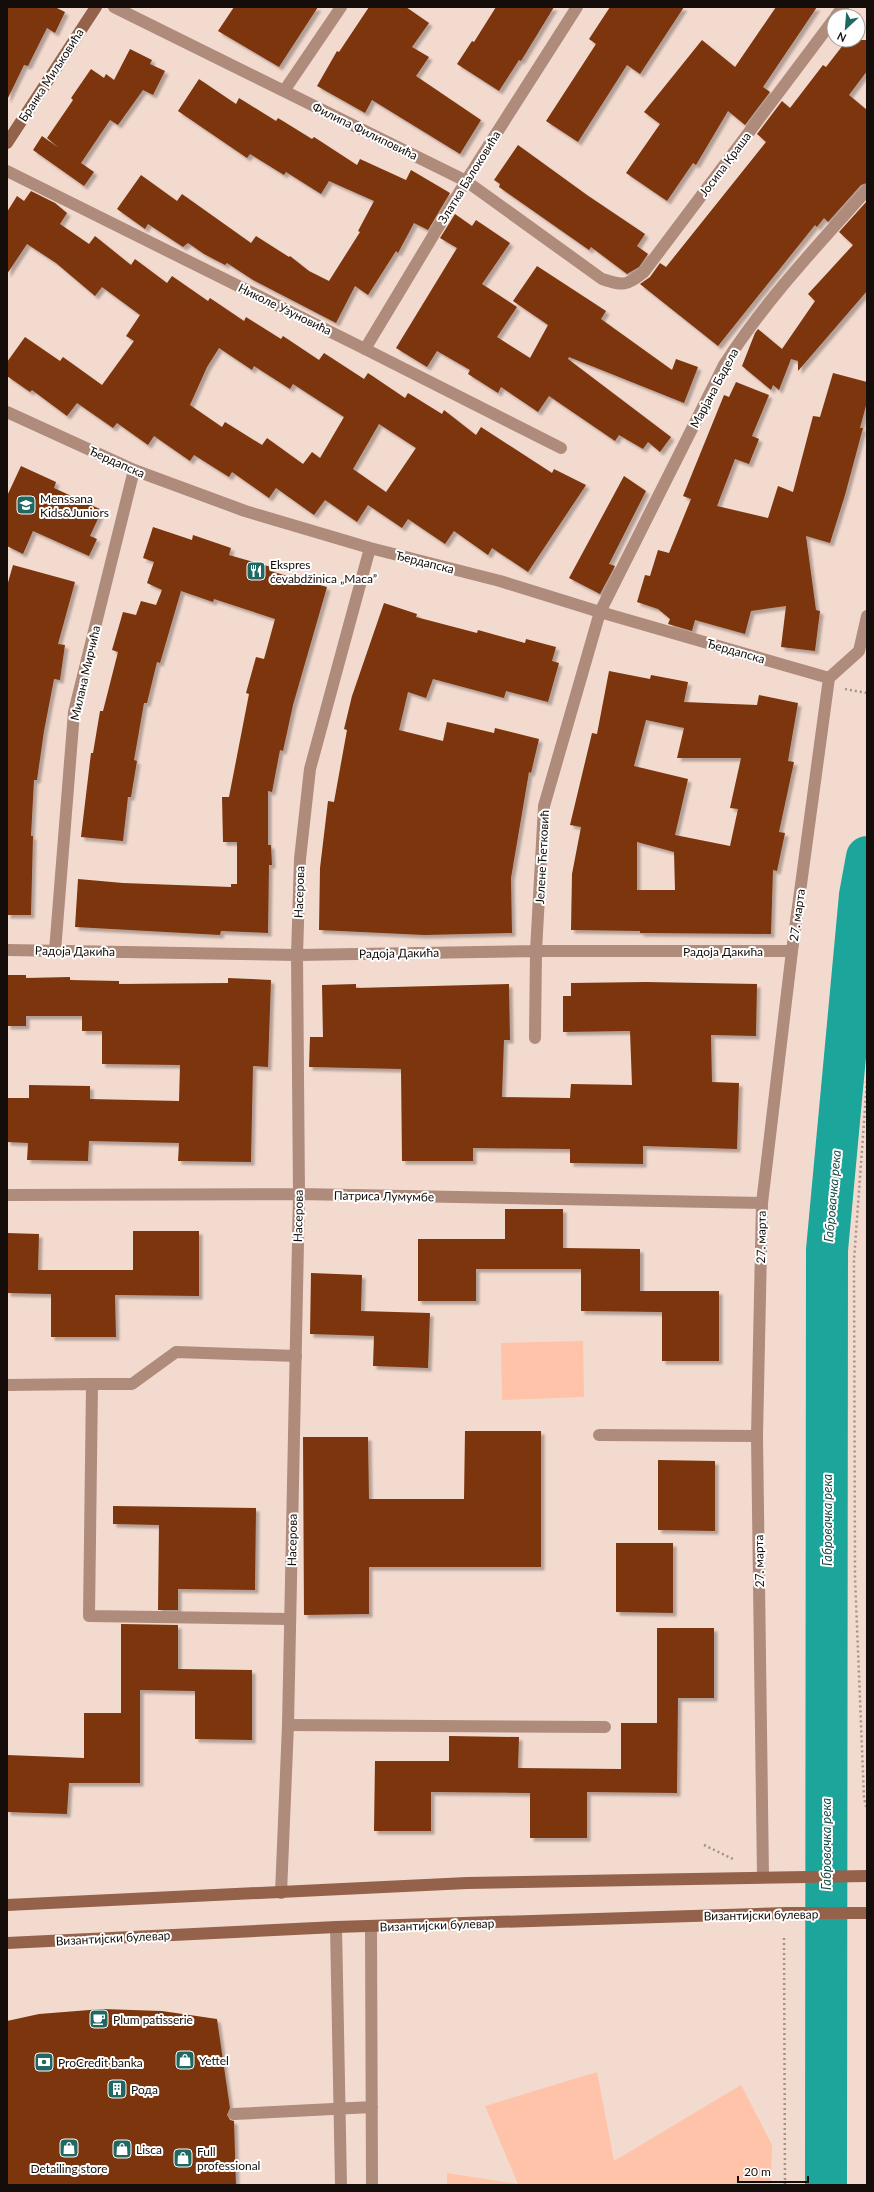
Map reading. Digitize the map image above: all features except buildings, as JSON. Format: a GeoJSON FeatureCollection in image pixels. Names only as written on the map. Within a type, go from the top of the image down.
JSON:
{"type":"FeatureCollection","features":[{"type":"Feature","properties":{"kind":"street","name":"Бранка Миљковића"},"geometry":{"type":"LineString","coordinates":[[7,143],[96,7]]}},
{"type":"Feature","properties":{"kind":"street","name":"Филипа Филиповића"},"geometry":{"type":"LineString","coordinates":[[114,7],[466,181],[602,278]]}},
{"type":"Feature","properties":{"kind":"street"},"geometry":{"type":"LineString","coordinates":[[284,91],[341,7]]}},
{"type":"Feature","properties":{"kind":"street","name":"Златка Балоковића"},"geometry":{"type":"LineString","coordinates":[[365,349],[466,181],[578,7]]}},
{"type":"Feature","properties":{"kind":"street","name":"Јосипа Краша"},"geometry":{"type":"LineString","coordinates":[[602,278],[620,285],[630,283],[644,272],[826,30]]}},
{"type":"Feature","properties":{"kind":"street","name":"Николе Узуновића"},"geometry":{"type":"LineString","coordinates":[[7,171],[561,448]]}},
{"type":"Feature","properties":{"kind":"street","name":"Марјана Бадела"},"geometry":{"type":"LineString","coordinates":[[600,612],[724,365],[746,331],[771,299],[867,190]]}},
{"type":"Feature","properties":{"kind":"street","name":"Ђердапска"},"geometry":{"type":"LineString","coordinates":[[7,412],[134,470],[245,511],[370,548],[500,581],[600,612],[830,678]]}},
{"type":"Feature","properties":{"kind":"street","name":"Милана Мирчића"},"geometry":{"type":"LineString","coordinates":[[55,951],[74,712],[134,470]]}},
{"type":"Feature","properties":{"kind":"street","name":"Насерова"},"geometry":{"type":"LineString","coordinates":[[281,1893],[288,1725],[299,1194],[297,955],[300,859],[310,770],[370,548]]}},
{"type":"Feature","properties":{"kind":"street","name":"Јелене Ћетковић"},"geometry":{"type":"LineString","coordinates":[[535,1038],[536,951],[544,806],[600,612]]}},
{"type":"Feature","properties":{"kind":"street"},"geometry":{"type":"LineString","coordinates":[[830,678],[859,651],[867,616]]}},
{"type":"Feature","properties":{"kind":"street","name":"27. марта"},"geometry":{"type":"LineString","coordinates":[[763,1877],[758,1436],[762,1203],[792,951],[830,678]]}},
{"type":"Feature","properties":{"kind":"street","name":"Радоја Дакића"},"geometry":{"type":"LineString","coordinates":[[7,950],[297,955],[536,951],[792,951]]}},
{"type":"Feature","properties":{"kind":"street","name":"Патриса Лумумбе"},"geometry":{"type":"LineString","coordinates":[[7,1195],[299,1194],[762,1203]]}},
{"type":"Feature","properties":{"kind":"street"},"geometry":{"type":"LineString","coordinates":[[7,1385],[132,1384],[176,1352],[296,1356]]}},
{"type":"Feature","properties":{"kind":"street"},"geometry":{"type":"LineString","coordinates":[[92,1384],[89,1616],[290,1619]]}},
{"type":"Feature","properties":{"kind":"street"},"geometry":{"type":"LineString","coordinates":[[599,1435],[758,1436]]}},
{"type":"Feature","properties":{"kind":"street"},"geometry":{"type":"LineString","coordinates":[[288,1725],[604,1727]]}},
{"type":"Feature","properties":{"kind":"street"},"geometry":{"type":"LineString","coordinates":[[7,1905],[467,1884],[867,1876]]}},
{"type":"Feature","properties":{"kind":"street","name":"Византијски булевар"},"geometry":{"type":"LineString","coordinates":[[7,1943],[336,1927],[786,1913],[867,1913]]}},
{"type":"Feature","properties":{"kind":"street"},"geometry":{"type":"LineString","coordinates":[[336,1927],[341,2185]]}},
{"type":"Feature","properties":{"kind":"street"},"geometry":{"type":"LineString","coordinates":[[371,1927],[372,2185]]}},
{"type":"Feature","properties":{"kind":"street"},"geometry":{"type":"LineString","coordinates":[[234,2114],[372,2108]]}},
{"type":"Feature","properties":{"kind":"path"},"geometry":{"type":"LineString","coordinates":[[862,692],[867,693]]}},
{"type":"Feature","properties":{"kind":"path"},"geometry":{"type":"LineString","coordinates":[[867,1081],[854,1260],[856,1577],[864,1798],[867,1810]]}},
{"type":"Feature","properties":{"kind":"path"},"geometry":{"type":"LineString","coordinates":[[704,1845],[741,1863]]}},
{"type":"Feature","properties":{"kind":"path"},"geometry":{"type":"LineString","coordinates":[[784,1938],[785,2185]]}},
{"type":"Feature","properties":{"kind":"shaded area"},"geometry":{"type":"Polygon","coordinates":[[[583,1341],[584,1397],[502,1400],[501,1343],[583,1341]]]}},
{"type":"Feature","properties":{"kind":"shaded area"},"geometry":{"type":"Polygon","coordinates":[[[597,2072],[614,2161],[741,2085],[772,2145],[771,2185],[447,2185],[447,2173],[518,2184],[485,2106],[597,2072]]]}},
{"type":"Feature","properties":{"kind":"waterway","name":"Габровачка река"},"geometry":{"type":"LineString","coordinates":[[826,2185],[827,1250],[860,895],[867,857]]}},
{"type":"Feature","properties":{"kind":"place","name":"Menssana Kids&Juniors"},"geometry":{"type":"Point","coordinates":[26,505]}},
{"type":"Feature","properties":{"kind":"place","name":"Ekspres ćevabdžinica „Maca”"},"geometry":{"type":"Point","coordinates":[256,571]}},
{"type":"Feature","properties":{"kind":"place","name":"Plum patisserie"},"geometry":{"type":"Point","coordinates":[99,2019]}},
{"type":"Feature","properties":{"kind":"place","name":"Yettel"},"geometry":{"type":"Point","coordinates":[185,2060]}},
{"type":"Feature","properties":{"kind":"place","name":"ProCredit banka"},"geometry":{"type":"Point","coordinates":[44,2062]}},
{"type":"Feature","properties":{"kind":"place","name":"Рода"},"geometry":{"type":"Point","coordinates":[117,2089]}},
{"type":"Feature","properties":{"kind":"place","name":"Detailing store"},"geometry":{"type":"Point","coordinates":[69,2148]}},
{"type":"Feature","properties":{"kind":"place","name":"Lisca"},"geometry":{"type":"Point","coordinates":[122,2149]}},
{"type":"Feature","properties":{"kind":"place","name":"Full professional"},"geometry":{"type":"Point","coordinates":[183,2158]}}]}
